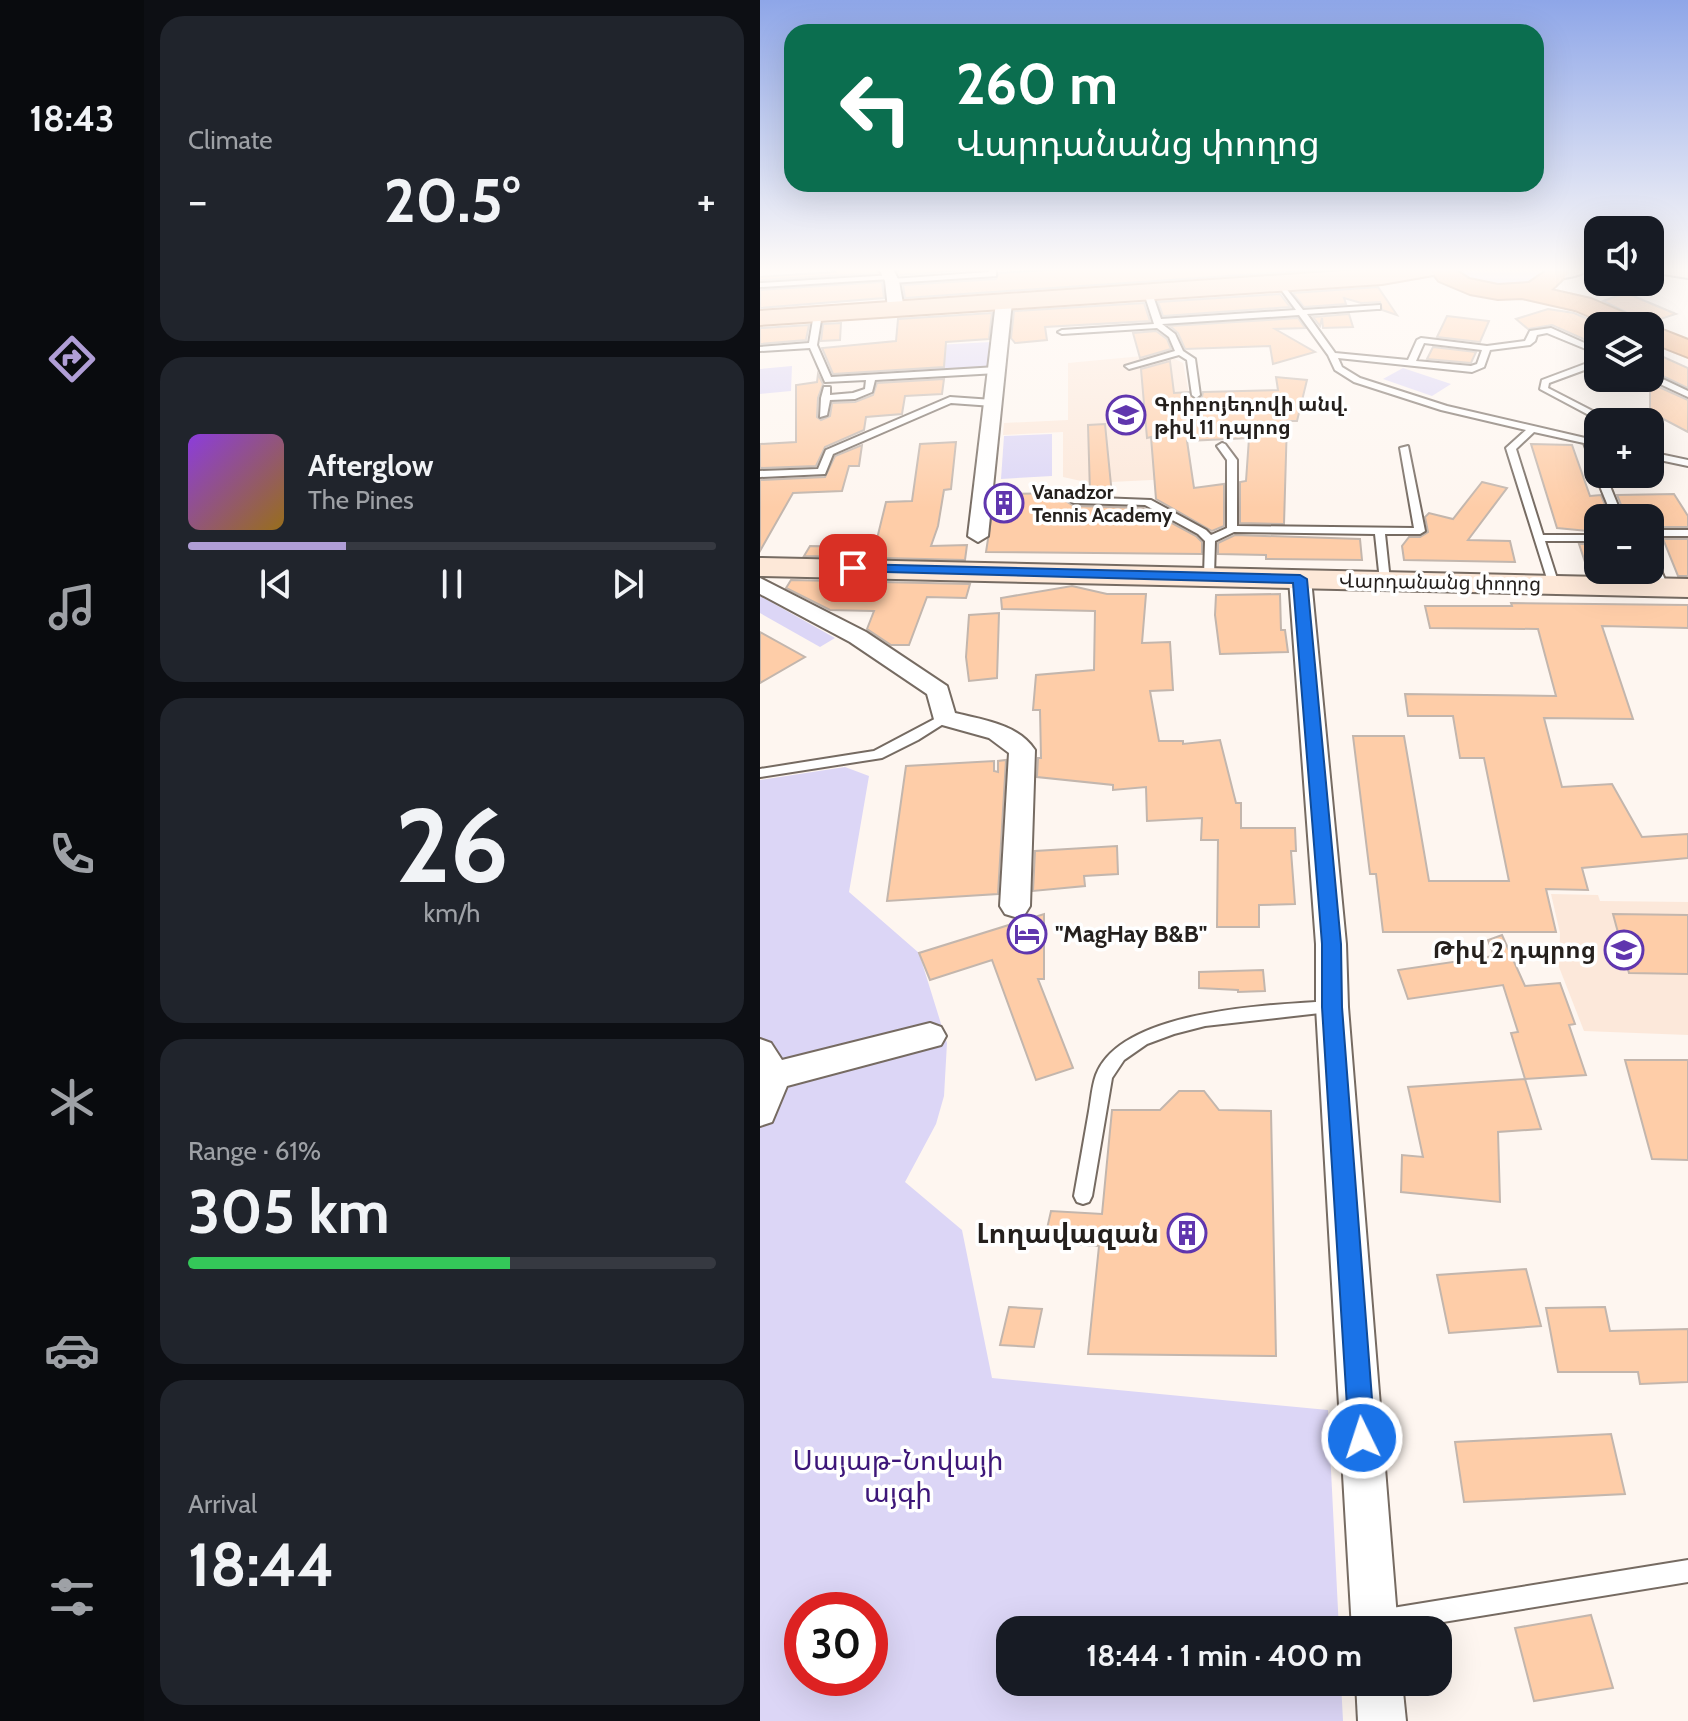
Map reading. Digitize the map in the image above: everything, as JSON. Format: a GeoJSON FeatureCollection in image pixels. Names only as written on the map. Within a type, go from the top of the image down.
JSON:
{"type":"FeatureCollection","features":[{"type":"Feature","properties":{"kind":"street"},"geometry":{"type":"LineString","coordinates":[[978,536],[999,347]]}},
{"type":"Feature","properties":{"kind":"street","name":"Վարդանանց փողոց"},"geometry":{"type":"LineString","coordinates":[[760,567],[1676,588]]}},
{"type":"Feature","properties":{"kind":"street"},"geometry":{"type":"LineString","coordinates":[[1300,579],[1331,944],[1332,1007],[1374,1616]]}},
{"type":"Feature","properties":{"kind":"street"},"geometry":{"type":"LineString","coordinates":[[760,585],[813,616],[858,637],[938,691],[944,718],[998,732],[1022,750],[1015,906]]}},
{"type":"Feature","properties":{"kind":"street"},"geometry":{"type":"LineString","coordinates":[[760,1112],[770,1088],[765,1064],[930,1036]]}},
{"type":"Feature","properties":{"kind":"street"},"geometry":{"type":"LineString","coordinates":[[1380,1696],[1382,1721]]}},
{"type":"Feature","properties":{"kind":"lane"},"geometry":{"type":"LineString","coordinates":[[760,349],[782,347]]}},
{"type":"Feature","properties":{"kind":"lane"},"geometry":{"type":"LineString","coordinates":[[814,347],[828,380],[823,415]]}},
{"type":"Feature","properties":{"kind":"lane"},"geometry":{"type":"LineString","coordinates":[[1178,347],[1191,359],[1196,395]]}},
{"type":"Feature","properties":{"kind":"lane"},"geometry":{"type":"LineString","coordinates":[[1326,347],[1338,368],[1357,380],[1444,408],[1584,441]]}},
{"type":"Feature","properties":{"kind":"lane"},"geometry":{"type":"LineString","coordinates":[[1411,362],[1418,347]]}},
{"type":"Feature","properties":{"kind":"lane"},"geometry":{"type":"LineString","coordinates":[[1481,347],[1492,347]]}},
{"type":"Feature","properties":{"kind":"lane"},"geometry":{"type":"LineString","coordinates":[[1332,355],[1472,369],[1481,365],[1487,348]]}},
{"type":"Feature","properties":{"kind":"lane"},"geometry":{"type":"LineString","coordinates":[[1129,366],[1180,352]]}},
{"type":"Feature","properties":{"kind":"lane"},"geometry":{"type":"LineString","coordinates":[[1584,367],[1545,382],[1544,389],[1584,409]]}},
{"type":"Feature","properties":{"kind":"lane"},"geometry":{"type":"LineString","coordinates":[[828,380],[997,370]]}},
{"type":"Feature","properties":{"kind":"lane"},"geometry":{"type":"LineString","coordinates":[[950,400],[951,372]]}},
{"type":"Feature","properties":{"kind":"lane"},"geometry":{"type":"LineString","coordinates":[[825,398],[855,396],[869,390],[871,377]]}},
{"type":"Feature","properties":{"kind":"lane"},"geometry":{"type":"LineString","coordinates":[[1664,383],[1688,394]]}},
{"type":"Feature","properties":{"kind":"lane"},"geometry":{"type":"LineString","coordinates":[[760,474],[822,472],[829,452],[950,400],[993,403]]}},
{"type":"Feature","properties":{"kind":"lane"},"geometry":{"type":"LineString","coordinates":[[1531,430],[1511,448],[1554,585]]}},
{"type":"Feature","properties":{"kind":"lane"},"geometry":{"type":"LineString","coordinates":[[1222,446],[1232,460],[1232,529]]}},
{"type":"Feature","properties":{"kind":"lane"},"geometry":{"type":"LineString","coordinates":[[1210,540],[1232,529],[1420,531],[1405,448]]}},
{"type":"Feature","properties":{"kind":"lane"},"geometry":{"type":"LineString","coordinates":[[1664,458],[1688,463]]}},
{"type":"Feature","properties":{"kind":"lane"},"geometry":{"type":"LineString","coordinates":[[1074,500],[1147,502],[1202,532],[1210,540],[1209,576]]}},
{"type":"Feature","properties":{"kind":"lane"},"geometry":{"type":"LineString","coordinates":[[1380,531],[1385,581]]}},
{"type":"Feature","properties":{"kind":"lane"},"geometry":{"type":"LineString","coordinates":[[1664,533],[1688,533]]}},
{"type":"Feature","properties":{"kind":"lane"},"geometry":{"type":"LineString","coordinates":[[1539,538],[1584,538]]}},
{"type":"Feature","properties":{"kind":"lane"},"geometry":{"type":"LineString","coordinates":[[760,773],[877,755],[944,718]]}},
{"type":"Feature","properties":{"kind":"lane"},"geometry":{"type":"LineString","coordinates":[[1083,1196],[1104,1076],[1110,1061],[1118,1054],[1149,1037],[1186,1023],[1332,1007]]}},
{"type":"Feature","properties":{"kind":"lane"},"geometry":{"type":"LineString","coordinates":[[1432,1616],[1688,1571]]}},
{"type":"Feature","properties":{"kind":"shaded area","name":"Գրիբոյեդովի անվ. թիվ 11 դպրոց"},"geometry":{"type":"Polygon","coordinates":[[[1164,354],[1183,363],[1189,394],[1184,409],[1193,478],[1090,483],[1063,477],[1063,432],[1003,435],[1004,423],[1068,420],[1068,363],[1164,354]]]}},
{"type":"Feature","properties":{"kind":"shaded area","name":"Թիվ 2 դպրոց"},"geometry":{"type":"Polygon","coordinates":[[[1551,894],[1598,895],[1600,901],[1688,902],[1688,1035],[1584,1031],[1559,967],[1560,933],[1551,894]]]}},
{"type":"Feature","properties":{"kind":"green space"},"geometry":{"type":"Polygon","coordinates":[[[918,347],[991,347],[989,367],[913,370],[918,347]]]}},
{"type":"Feature","properties":{"kind":"green space"},"geometry":{"type":"Polygon","coordinates":[[[792,366],[791,391],[760,394],[760,369],[792,366]]]}},
{"type":"Feature","properties":{"kind":"green space"},"geometry":{"type":"Polygon","coordinates":[[[1403,368],[1451,384],[1432,396],[1383,379],[1403,368]]]}},
{"type":"Feature","properties":{"kind":"green space"},"geometry":{"type":"Polygon","coordinates":[[[1052,434],[1052,476],[1001,479],[1004,436],[1052,434]]]}},
{"type":"Feature","properties":{"kind":"green space"},"geometry":{"type":"Polygon","coordinates":[[[760,596],[835,638],[820,647],[760,613],[760,596]]]}},
{"type":"Feature","properties":{"kind":"green space","name":"Սայաթ-Նովայի այգի"},"geometry":{"type":"Polygon","coordinates":[[[845,767],[869,776],[849,892],[919,953],[947,1043],[944,1096],[936,1124],[905,1182],[962,1230],[992,1378],[1328,1410],[1338,1616],[996,1616],[996,1696],[1342,1696],[1343,1721],[760,1721],[760,780],[845,767]]]}},
{"type":"Feature","properties":{"kind":"building"},"geometry":{"type":"Polygon","coordinates":[[[946,347],[944,367],[833,374],[822,348],[946,347]]]}},
{"type":"Feature","properties":{"kind":"building"},"geometry":{"type":"Polygon","coordinates":[[[1137,347],[1171,349],[1140,358],[1137,347]]]}},
{"type":"Feature","properties":{"kind":"building"},"geometry":{"type":"Polygon","coordinates":[[[1184,347],[1233,347],[1185,349],[1184,347]]]}},
{"type":"Feature","properties":{"kind":"building"},"geometry":{"type":"Polygon","coordinates":[[[1270,347],[1307,347],[1315,352],[1273,364],[1270,347]]]}},
{"type":"Feature","properties":{"kind":"building"},"geometry":{"type":"Polygon","coordinates":[[[1433,347],[1476,352],[1471,363],[1427,359],[1433,347]]]}},
{"type":"Feature","properties":{"kind":"building"},"geometry":{"type":"Polygon","coordinates":[[[1664,357],[1688,368],[1688,388],[1664,377],[1664,357]]]}},
{"type":"Feature","properties":{"kind":"building"},"geometry":{"type":"Polygon","coordinates":[[[1170,361],[1174,393],[1189,392],[1196,401],[1203,392],[1278,390],[1276,377],[1307,380],[1297,421],[1287,421],[1284,524],[1240,523],[1240,482],[1246,481],[1249,438],[1187,441],[1194,488],[1224,484],[1224,526],[1212,531],[1156,499],[1141,369],[1170,361]]]}},
{"type":"Feature","properties":{"kind":"building"},"geometry":{"type":"Polygon","coordinates":[[[818,374],[823,384],[818,398],[817,417],[821,420],[830,416],[832,403],[855,402],[873,395],[877,383],[944,379],[942,394],[905,396],[902,414],[866,417],[864,430],[825,447],[816,466],[760,468],[760,444],[796,442],[796,385],[817,382],[818,374]]]}},
{"type":"Feature","properties":{"kind":"building"},"geometry":{"type":"Polygon","coordinates":[[[1664,389],[1688,400],[1688,432],[1664,419],[1664,408],[1650,408],[1650,392],[1664,392],[1664,389]]]}},
{"type":"Feature","properties":{"kind":"building"},"geometry":{"type":"Polygon","coordinates":[[[1105,424],[1112,495],[1074,494],[1066,501],[1074,506],[1144,508],[1196,536],[1202,542],[1202,554],[986,552],[995,494],[1090,493],[1088,425],[1105,424]]]}},
{"type":"Feature","properties":{"kind":"building"},"geometry":{"type":"Polygon","coordinates":[[[956,442],[951,489],[944,490],[931,546],[967,545],[965,560],[804,556],[810,546],[875,547],[886,502],[912,501],[920,444],[956,442]]]}},
{"type":"Feature","properties":{"kind":"building"},"geometry":{"type":"Polygon","coordinates":[[[1531,444],[1572,445],[1584,479],[1584,488],[1587,488],[1590,496],[1601,495],[1605,504],[1584,504],[1584,531],[1557,528],[1531,444]]]}},
{"type":"Feature","properties":{"kind":"building"},"geometry":{"type":"Polygon","coordinates":[[[862,445],[859,466],[849,466],[842,491],[793,493],[760,551],[760,480],[825,477],[835,456],[862,445]]]}},
{"type":"Feature","properties":{"kind":"building"},"geometry":{"type":"Polygon","coordinates":[[[1482,482],[1507,488],[1468,540],[1510,541],[1515,562],[1404,560],[1402,546],[1409,537],[1420,537],[1428,532],[1425,517],[1429,513],[1453,519],[1482,482]]]}},
{"type":"Feature","properties":{"kind":"building"},"geometry":{"type":"Polygon","coordinates":[[[1674,494],[1688,516],[1688,527],[1664,527],[1664,504],[1621,504],[1617,495],[1674,494]]]}},
{"type":"Feature","properties":{"kind":"building"},"geometry":{"type":"Polygon","coordinates":[[[1235,535],[1360,539],[1362,560],[1266,559],[1266,555],[1218,554],[1218,543],[1235,535]]]}},
{"type":"Feature","properties":{"kind":"building"},"geometry":{"type":"Polygon","coordinates":[[[1664,539],[1688,539],[1688,576],[1678,576],[1664,539]]]}},
{"type":"Feature","properties":{"kind":"building"},"geometry":{"type":"Polygon","coordinates":[[[791,580],[970,584],[966,598],[927,597],[909,645],[891,645],[867,629],[874,611],[830,610],[786,588],[791,580]]]}},
{"type":"Feature","properties":{"kind":"building"},"geometry":{"type":"Polygon","coordinates":[[[1072,586],[1107,594],[1146,594],[1142,643],[1170,642],[1173,690],[1150,691],[1159,741],[1183,741],[1183,744],[1220,740],[1236,803],[1241,803],[1241,828],[1295,828],[1296,851],[1291,851],[1295,904],[1259,905],[1259,927],[1217,927],[1218,840],[1201,840],[1202,818],[1147,821],[1146,787],[1113,790],[1113,785],[1037,777],[1038,758],[1041,758],[1040,710],[1033,710],[1036,675],[1094,670],[1095,611],[1002,609],[1001,598],[1072,586]]]}},
{"type":"Feature","properties":{"kind":"building"},"geometry":{"type":"Polygon","coordinates":[[[1280,594],[1281,630],[1285,630],[1288,652],[1220,654],[1216,595],[1280,594]]]}},
{"type":"Feature","properties":{"kind":"building"},"geometry":{"type":"Polygon","coordinates":[[[1511,603],[1688,605],[1688,628],[1602,626],[1633,719],[1544,718],[1562,787],[1612,784],[1642,837],[1688,834],[1688,858],[1582,868],[1588,890],[1546,889],[1556,932],[1383,932],[1376,874],[1370,874],[1353,736],[1404,736],[1429,881],[1509,881],[1484,758],[1460,758],[1453,716],[1408,716],[1405,694],[1556,696],[1538,629],[1430,628],[1425,606],[1512,606],[1511,603]]]}},
{"type":"Feature","properties":{"kind":"building"},"geometry":{"type":"Polygon","coordinates":[[[999,613],[997,678],[969,681],[966,657],[969,615],[999,613]]]}},
{"type":"Feature","properties":{"kind":"building"},"geometry":{"type":"Polygon","coordinates":[[[760,632],[805,657],[760,683],[760,632]]]}},
{"type":"Feature","properties":{"kind":"building"},"geometry":{"type":"Polygon","coordinates":[[[1006,760],[998,894],[887,901],[906,766],[994,761],[994,771],[998,772],[998,761],[1006,760]]]}},
{"type":"Feature","properties":{"kind":"building"},"geometry":{"type":"Polygon","coordinates":[[[1117,846],[1118,874],[1084,876],[1085,886],[1033,891],[1035,851],[1117,846]]]}},
{"type":"Feature","properties":{"kind":"building"},"geometry":{"type":"Polygon","coordinates":[[[1044,914],[1044,979],[1038,979],[1073,1068],[1036,1080],[992,960],[930,980],[919,953],[1044,914]]]}},
{"type":"Feature","properties":{"kind":"building"},"geometry":{"type":"Polygon","coordinates":[[[1613,914],[1688,915],[1688,974],[1629,973],[1613,914]]]}},
{"type":"Feature","properties":{"kind":"building"},"geometry":{"type":"Polygon","coordinates":[[[1502,935],[1525,986],[1560,983],[1575,1024],[1569,1025],[1586,1075],[1525,1079],[1511,1033],[1518,1032],[1503,985],[1408,999],[1398,970],[1494,956],[1488,940],[1502,935]]]}},
{"type":"Feature","properties":{"kind":"building"},"geometry":{"type":"Polygon","coordinates":[[[1263,970],[1265,991],[1199,988],[1199,972],[1263,970]]]}},
{"type":"Feature","properties":{"kind":"building"},"geometry":{"type":"Polygon","coordinates":[[[1625,1060],[1688,1060],[1688,1160],[1652,1159],[1625,1060]]]}},
{"type":"Feature","properties":{"kind":"building"},"geometry":{"type":"Polygon","coordinates":[[[1525,1079],[1541,1129],[1498,1132],[1500,1202],[1401,1192],[1402,1155],[1423,1157],[1408,1087],[1525,1079]]]}},
{"type":"Feature","properties":{"kind":"building","name":"Լողավազան"},"geometry":{"type":"Polygon","coordinates":[[[1179,1091],[1204,1091],[1219,1110],[1271,1111],[1276,1356],[1088,1354],[1099,1246],[1044,1242],[1051,1211],[1102,1214],[1112,1110],[1160,1110],[1179,1091]]]}},
{"type":"Feature","properties":{"kind":"building"},"geometry":{"type":"Polygon","coordinates":[[[1526,1269],[1541,1326],[1449,1333],[1437,1275],[1526,1269]]]}},
{"type":"Feature","properties":{"kind":"building"},"geometry":{"type":"Polygon","coordinates":[[[1009,1307],[1042,1309],[1034,1347],[1000,1345],[1009,1307]]]}},
{"type":"Feature","properties":{"kind":"building"},"geometry":{"type":"Polygon","coordinates":[[[1605,1307],[1610,1331],[1688,1329],[1688,1382],[1640,1384],[1638,1372],[1558,1372],[1546,1308],[1605,1307]]]}},
{"type":"Feature","properties":{"kind":"building"},"geometry":{"type":"Polygon","coordinates":[[[1611,1434],[1625,1494],[1464,1502],[1455,1442],[1611,1434]]]}},
{"type":"Feature","properties":{"kind":"building"},"geometry":{"type":"Polygon","coordinates":[[[1591,1615],[1613,1688],[1534,1701],[1515,1628],[1591,1615]]]}},
{"type":"Feature","properties":{"kind":"place","name":"Գրիբոյեդովի անվ. թիվ 11 դպրոց"},"geometry":{"type":"Point","coordinates":[1126,415]}},
{"type":"Feature","properties":{"kind":"place","name":"Vanadzor Tennis Academy"},"geometry":{"type":"Point","coordinates":[1004,503]}},
{"type":"Feature","properties":{"kind":"place","name":"\"MagHay B&B\""},"geometry":{"type":"Point","coordinates":[1027,934]}},
{"type":"Feature","properties":{"kind":"place","name":"Թիվ 2 դպրոց"},"geometry":{"type":"Point","coordinates":[1624,950]}},
{"type":"Feature","properties":{"kind":"place","name":"Լողավազան"},"geometry":{"type":"Point","coordinates":[1187,1233]}},
{"type":"Feature","properties":{"kind":"route"},"geometry":{"type":"LineString","coordinates":[[853,568],[1300,579],[1331,944],[1332,1007],[1362,1438]]}}]}
